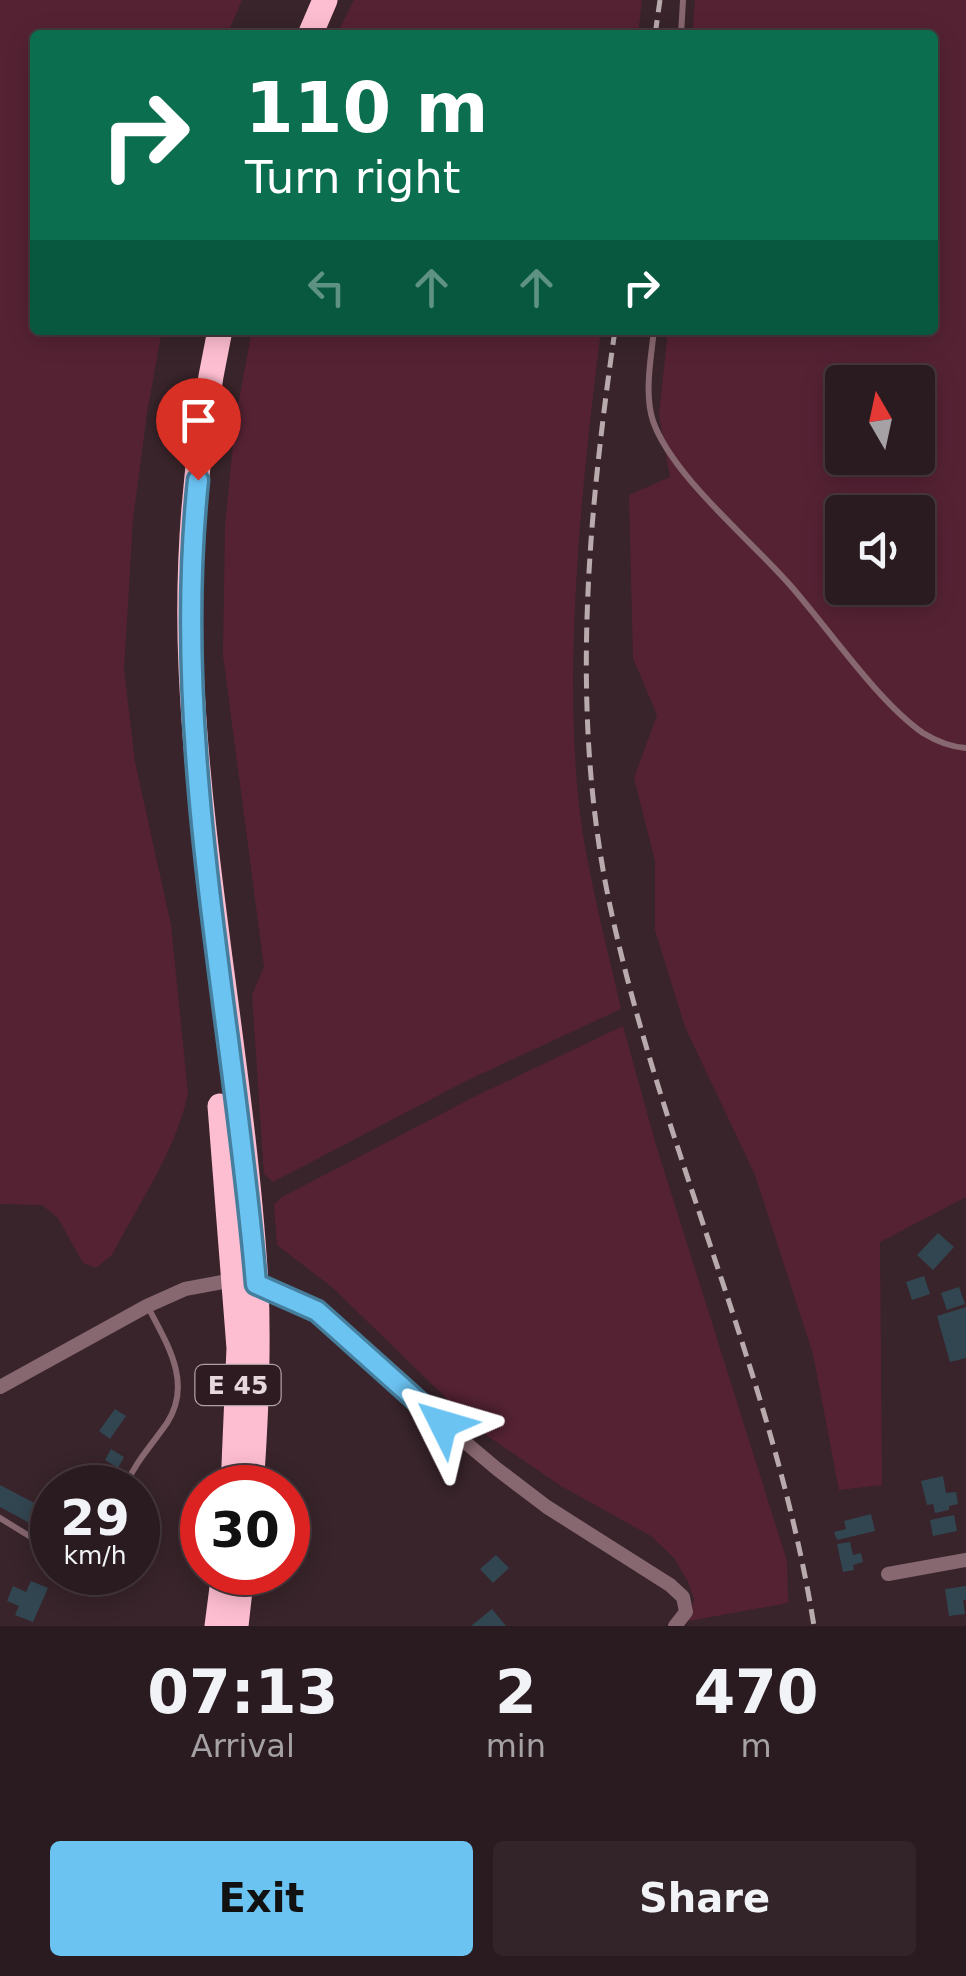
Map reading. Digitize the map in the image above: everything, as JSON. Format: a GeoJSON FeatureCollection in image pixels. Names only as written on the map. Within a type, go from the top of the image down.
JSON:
{"type":"FeatureCollection","features":[{"type":"Feature","properties":{"kind":"highway"},"geometry":{"type":"LineString","coordinates":[[294,30],[307,0]]}},
{"type":"Feature","properties":{"kind":"highway"},"geometry":{"type":"LineString","coordinates":[[312,30],[325,0]]}},
{"type":"Feature","properties":{"kind":"highway","name":"E 45"},"geometry":{"type":"LineString","coordinates":[[205,335],[180,518],[177,664],[184,774],[246,1283],[258,1348],[252,1465]]}},
{"type":"Feature","properties":{"kind":"highway","name":"E 45"},"geometry":{"type":"LineString","coordinates":[[219,335],[194,519],[190,663],[202,808],[249,1200],[235,1465]]}},
{"type":"Feature","properties":{"kind":"highway"},"geometry":{"type":"LineString","coordinates":[[218,1626],[221,1595]]}},
{"type":"Feature","properties":{"kind":"highway"},"geometry":{"type":"LineString","coordinates":[[236,1626],[239,1595]]}},
{"type":"Feature","properties":{"kind":"street"},"geometry":{"type":"LineString","coordinates":[[0,1387],[147,1306],[185,1290],[246,1283],[317,1311],[389,1378],[498,1469],[548,1507],[670,1586],[683,1597],[686,1612],[675,1626]]}},
{"type":"Feature","properties":{"kind":"street"},"geometry":{"type":"LineString","coordinates":[[888,1574],[966,1560]]}},
{"type":"Feature","properties":{"kind":"lane"},"geometry":{"type":"LineString","coordinates":[[681,30],[683,0]]}},
{"type":"Feature","properties":{"kind":"lane"},"geometry":{"type":"LineString","coordinates":[[654,335],[649,391],[654,422],[679,466],[788,582],[895,708],[924,733],[952,747],[966,748]]}},
{"type":"Feature","properties":{"kind":"lane"},"geometry":{"type":"LineString","coordinates":[[135,1465],[173,1412],[180,1388],[173,1360],[147,1306]]}},
{"type":"Feature","properties":{"kind":"lane"},"geometry":{"type":"LineString","coordinates":[[0,1518],[30,1536]]}},
{"type":"Feature","properties":{"kind":"shaded area"},"geometry":{"type":"Polygon","coordinates":[[[0,0],[242,0],[229,30],[30,30],[30,335],[161,335],[133,520],[124,669],[135,762],[171,925],[188,1093],[156,1176],[112,1255],[96,1268],[83,1263],[58,1218],[42,1205],[0,1204],[0,0]]]}},
{"type":"Feature","properties":{"kind":"shaded area"},"geometry":{"type":"Polygon","coordinates":[[[354,0],[642,0],[639,30],[339,30],[354,0]]]}},
{"type":"Feature","properties":{"kind":"shaded area"},"geometry":{"type":"Polygon","coordinates":[[[695,0],[966,0],[966,1197],[880,1242],[882,1485],[839,1490],[813,1354],[755,1175],[685,1027],[655,930],[655,861],[634,778],[657,715],[633,658],[629,495],[670,477],[659,415],[667,335],[938,335],[938,30],[692,30],[695,0]]]}},
{"type":"Feature","properties":{"kind":"shaded area"},"geometry":{"type":"Polygon","coordinates":[[[251,335],[600,335],[578,557],[574,729],[584,841],[621,1009],[466,1081],[273,1182],[264,1174],[252,995],[264,967],[223,655],[225,526],[236,416],[251,335]]]}},
{"type":"Feature","properties":{"kind":"shaded area"},"geometry":{"type":"Polygon","coordinates":[[[623,1026],[656,1145],[787,1561],[788,1603],[689,1621],[694,1599],[688,1582],[674,1558],[651,1536],[561,1486],[480,1431],[333,1288],[277,1245],[274,1205],[282,1197],[474,1097],[623,1026]]]}},
{"type":"Feature","properties":{"kind":"building"},"geometry":{"type":"Polygon","coordinates":[[[938,1233],[954,1247],[933,1270],[917,1255],[938,1233]]]}},
{"type":"Feature","properties":{"kind":"building"},"geometry":{"type":"Polygon","coordinates":[[[924,1276],[930,1294],[912,1300],[906,1282],[924,1276]]]}},
{"type":"Feature","properties":{"kind":"building"},"geometry":{"type":"Polygon","coordinates":[[[959,1287],[965,1304],[947,1310],[941,1293],[959,1287]]]}},
{"type":"Feature","properties":{"kind":"building"},"geometry":{"type":"Polygon","coordinates":[[[966,1307],[966,1358],[950,1362],[937,1316],[966,1307]]]}},
{"type":"Feature","properties":{"kind":"building"},"geometry":{"type":"Polygon","coordinates":[[[115,1409],[126,1416],[110,1439],[99,1431],[115,1409]]]}},
{"type":"Feature","properties":{"kind":"building"},"geometry":{"type":"Polygon","coordinates":[[[111,1449],[124,1457],[120,1465],[105,1460],[111,1449]]]}},
{"type":"Feature","properties":{"kind":"building"},"geometry":{"type":"Polygon","coordinates":[[[943,1476],[946,1493],[956,1492],[958,1504],[935,1513],[933,1504],[927,1505],[921,1481],[943,1476]]]}},
{"type":"Feature","properties":{"kind":"building"},"geometry":{"type":"Polygon","coordinates":[[[0,1485],[30,1501],[30,1523],[0,1507],[0,1485]]]}},
{"type":"Feature","properties":{"kind":"building"},"geometry":{"type":"Polygon","coordinates":[[[871,1514],[875,1531],[837,1540],[834,1532],[846,1529],[844,1521],[871,1514]]]}},
{"type":"Feature","properties":{"kind":"building"},"geometry":{"type":"Polygon","coordinates":[[[954,1515],[957,1531],[933,1536],[930,1520],[954,1515]]]}},
{"type":"Feature","properties":{"kind":"building"},"geometry":{"type":"Polygon","coordinates":[[[850,1542],[853,1555],[861,1553],[863,1562],[853,1565],[854,1570],[843,1572],[837,1544],[850,1542]]]}},
{"type":"Feature","properties":{"kind":"building"},"geometry":{"type":"Polygon","coordinates":[[[496,1555],[509,1568],[493,1583],[480,1569],[496,1555]]]}},
{"type":"Feature","properties":{"kind":"building"},"geometry":{"type":"Polygon","coordinates":[[[30,1583],[30,1595],[45,1595],[33,1622],[15,1615],[19,1606],[7,1601],[13,1586],[26,1592],[30,1583]]]}},
{"type":"Feature","properties":{"kind":"building"},"geometry":{"type":"Polygon","coordinates":[[[966,1586],[965,1614],[949,1616],[945,1589],[966,1586]]]}},
{"type":"Feature","properties":{"kind":"building"},"geometry":{"type":"Polygon","coordinates":[[[492,1609],[506,1626],[471,1626],[492,1609]]]}},
{"type":"Feature","properties":{"kind":"railway"},"geometry":{"type":"LineString","coordinates":[[656,30],[660,0]]}},
{"type":"Feature","properties":{"kind":"railway"},"geometry":{"type":"LineString","coordinates":[[614,335],[590,549],[587,623],[590,769],[599,842],[634,1005],[773,1446],[814,1626]]}},
{"type":"Feature","properties":{"kind":"route"},"geometry":{"type":"LineString","coordinates":[[198,480],[190,663],[195,736],[256,1284],[317,1311],[443,1424]]}}]}
